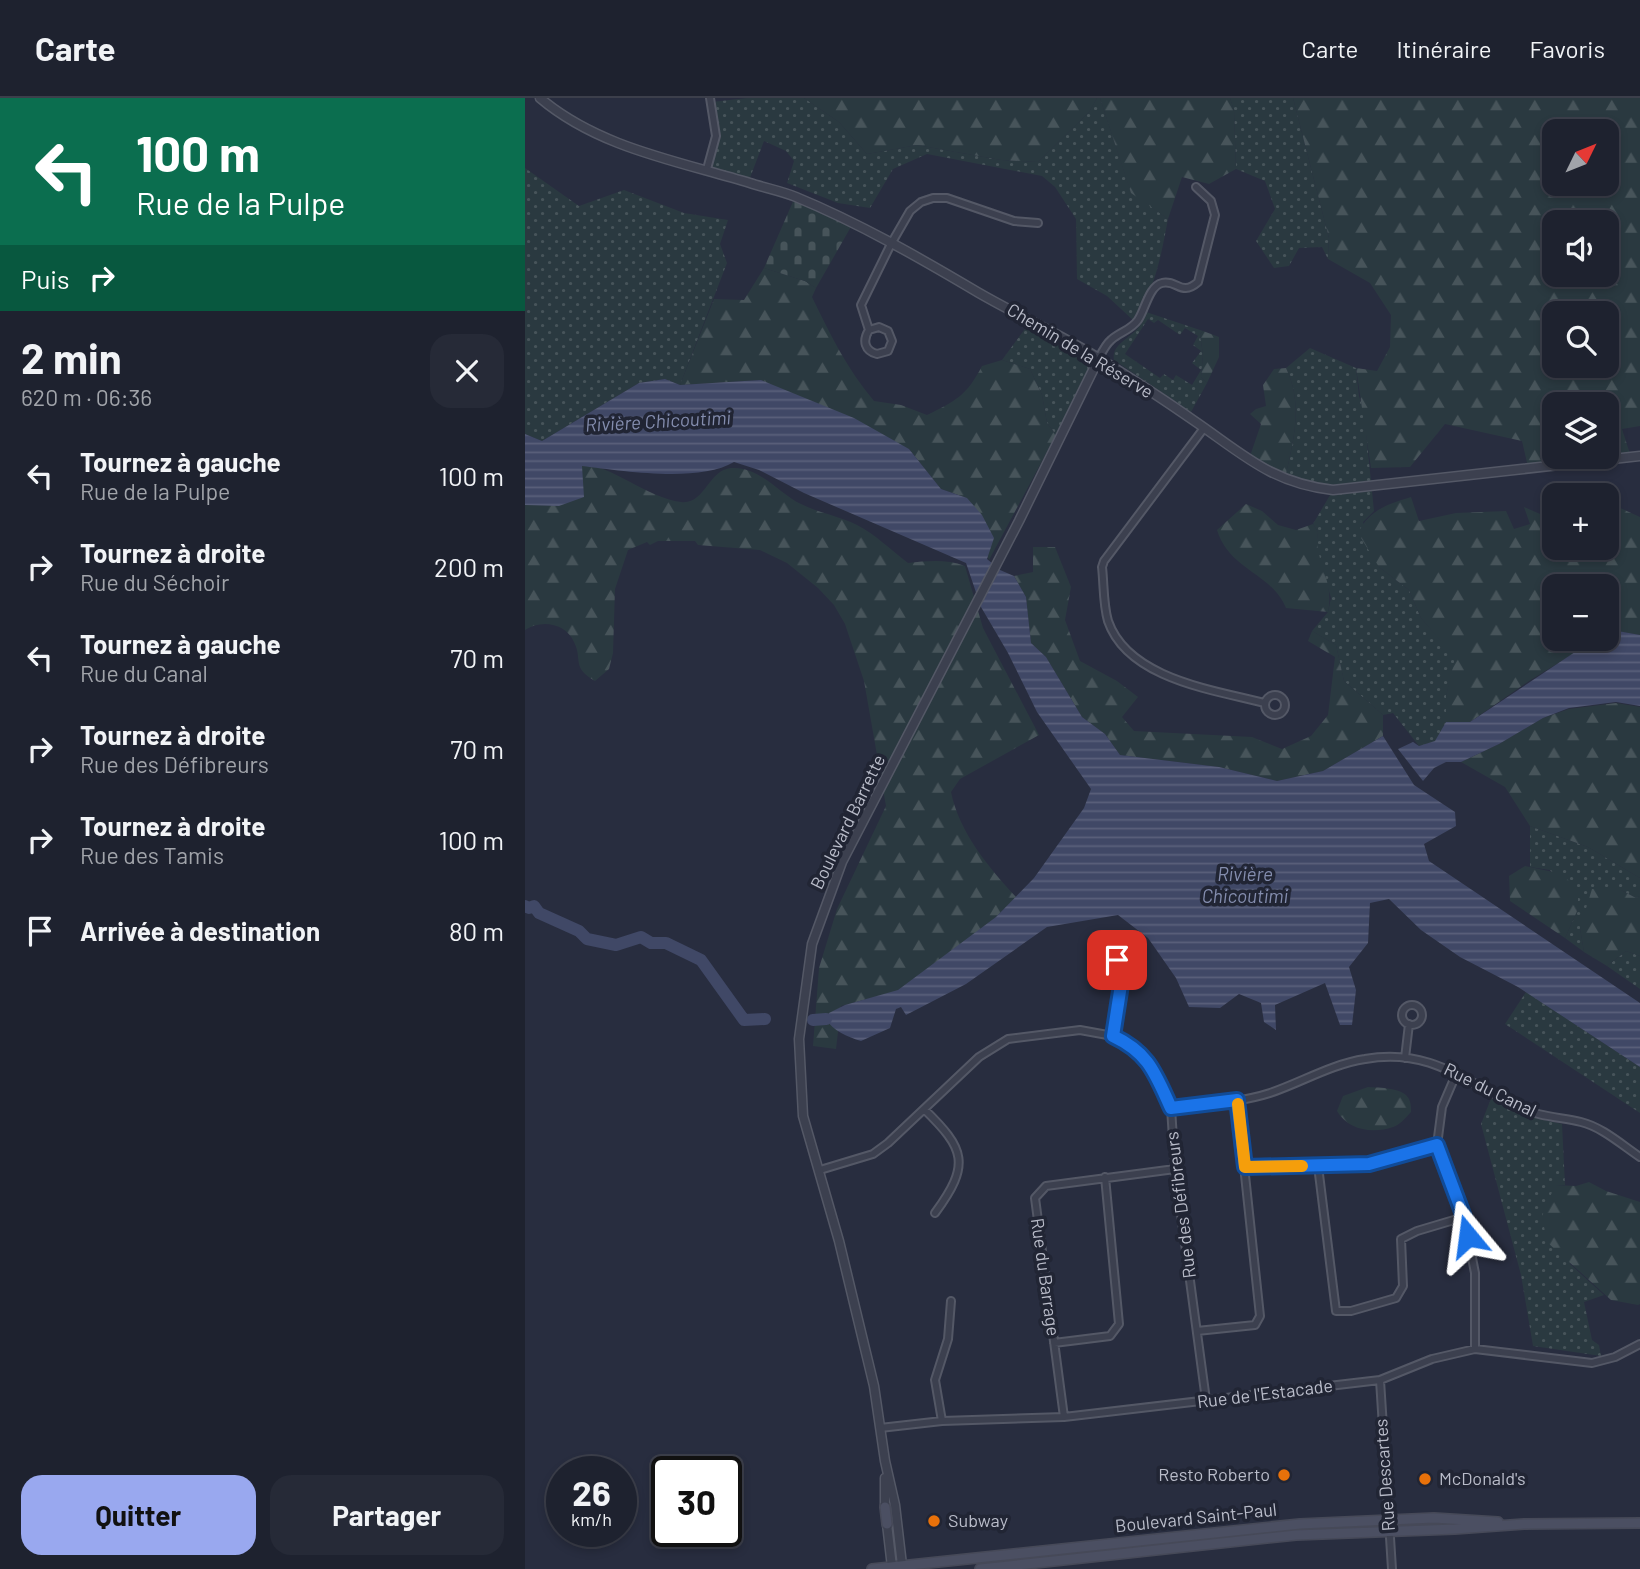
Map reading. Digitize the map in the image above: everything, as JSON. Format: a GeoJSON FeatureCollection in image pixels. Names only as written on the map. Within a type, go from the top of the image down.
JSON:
{"type":"FeatureCollection","features":[{"type":"Feature","properties":{"kind":"main road","name":"Boulevard Barrette"},"geometry":{"type":"LineString","coordinates":[[885,1507],[887,1524]]}},
{"type":"Feature","properties":{"kind":"main road","name":"Boulevard Saint-Paul"},"geometry":{"type":"LineString","coordinates":[[872,1569],[1242,1528],[1388,1519],[1455,1518],[1524,1524]]}},
{"type":"Feature","properties":{"kind":"main road","name":"Boulevard Saint-Paul"},"geometry":{"type":"LineString","coordinates":[[980,1569],[1250,1539],[1455,1530],[1524,1524],[1640,1523]]}},
{"type":"Feature","properties":{"kind":"street","name":"Chemin de la Réserve"},"geometry":{"type":"LineString","coordinates":[[540,98],[553,109],[601,137],[660,158],[707,169],[795,197],[891,244],[1099,358],[1260,468],[1309,487],[1333,490],[1640,456]]}},
{"type":"Feature","properties":{"kind":"street"},"geometry":{"type":"LineString","coordinates":[[707,169],[716,136],[710,98]]}},
{"type":"Feature","properties":{"kind":"street"},"geometry":{"type":"LineString","coordinates":[[1099,358],[1109,341],[1128,330],[1138,320],[1154,289],[1160,284],[1164,282],[1185,289],[1198,282],[1215,215],[1211,201],[1196,187]]}},
{"type":"Feature","properties":{"kind":"street"},"geometry":{"type":"LineString","coordinates":[[869,330],[879,327],[888,331],[893,341],[888,351],[877,354],[869,350],[865,340],[869,330],[861,306],[891,244],[911,211],[921,202],[933,198],[947,198],[1014,221],[1038,223]]}},
{"type":"Feature","properties":{"kind":"street","name":"Boulevard Barrette"},"geometry":{"type":"LineString","coordinates":[[897,1568],[895,1506],[874,1386],[820,1170],[803,1116],[799,1039],[812,944],[842,862],[1019,521],[1099,358]]}},
{"type":"Feature","properties":{"kind":"street"},"geometry":{"type":"LineString","coordinates":[[1204,428],[1104,561],[1108,621],[1137,661],[1152,669],[1265,703]]}},
{"type":"Feature","properties":{"kind":"street"},"geometry":{"type":"LineString","coordinates":[[1113,1036],[1123,981]]}},
{"type":"Feature","properties":{"kind":"street"},"geometry":{"type":"LineString","coordinates":[[1405,1058],[1409,1024]]}},
{"type":"Feature","properties":{"kind":"street","name":"Rue des Défibreurs"},"geometry":{"type":"LineString","coordinates":[[820,1170],[873,1154],[908,1126],[979,1057],[1008,1039],[1080,1030],[1113,1036],[1131,1045],[1154,1069],[1171,1108],[1175,1169],[1206,1400]]}},
{"type":"Feature","properties":{"kind":"street","name":"Rue du Canal"},"geometry":{"type":"LineString","coordinates":[[1171,1108],[1269,1093],[1327,1070],[1366,1059],[1405,1058],[1430,1062],[1457,1072],[1520,1108],[1551,1118],[1594,1126],[1640,1157]]}},
{"type":"Feature","properties":{"kind":"street"},"geometry":{"type":"LineString","coordinates":[[1457,1072],[1442,1107],[1437,1145],[1464,1217],[1475,1273],[1475,1349]]}},
{"type":"Feature","properties":{"kind":"street"},"geometry":{"type":"LineString","coordinates":[[1197,1331],[1255,1325],[1260,1316],[1237,1100]]}},
{"type":"Feature","properties":{"kind":"street"},"geometry":{"type":"LineString","coordinates":[[924,1109],[946,1130],[959,1150],[958,1172],[935,1213]]}},
{"type":"Feature","properties":{"kind":"street"},"geometry":{"type":"LineString","coordinates":[[1245,1167],[1369,1164],[1437,1145]]}},
{"type":"Feature","properties":{"kind":"street"},"geometry":{"type":"LineString","coordinates":[[1318,1166],[1336,1311],[1351,1311],[1396,1298],[1403,1286],[1401,1239],[1417,1231],[1464,1217]]}},
{"type":"Feature","properties":{"kind":"street","name":"Rue du Barrage"},"geometry":{"type":"LineString","coordinates":[[1064,1418],[1035,1198],[1046,1185],[1175,1169]]}},
{"type":"Feature","properties":{"kind":"street"},"geometry":{"type":"LineString","coordinates":[[1054,1343],[1110,1336],[1119,1324],[1104,1177]]}},
{"type":"Feature","properties":{"kind":"street"},"geometry":{"type":"LineString","coordinates":[[943,1421],[935,1380],[948,1339],[951,1301]]}},
{"type":"Feature","properties":{"kind":"street","name":"Rue de l'Estacade"},"geometry":{"type":"LineString","coordinates":[[880,1428],[943,1421],[1064,1418],[1380,1380],[1432,1359],[1475,1349],[1592,1363],[1615,1357],[1640,1344]]}},
{"type":"Feature","properties":{"kind":"street","name":"Rue Descartes"},"geometry":{"type":"LineString","coordinates":[[1380,1380],[1392,1569]]}},
{"type":"Feature","properties":{"kind":"street","name":"Boulevard Barrette"},"geometry":{"type":"LineString","coordinates":[[885,1461],[885,1507]]}},
{"type":"Feature","properties":{"kind":"street","name":"Boulevard Barrette"},"geometry":{"type":"LineString","coordinates":[[887,1524],[897,1568]]}},
{"type":"Feature","properties":{"kind":"green space"},"geometry":{"type":"Polygon","coordinates":[[[747,98],[804,98],[839,122],[867,154],[917,145],[1001,160],[1038,162],[1089,112],[1097,98],[1100,98],[1131,192],[1168,219],[1156,272],[1141,309],[1134,321],[1107,296],[1077,279],[1076,219],[1055,187],[1042,176],[927,154],[893,169],[870,208],[838,203],[787,183],[794,161],[786,151],[764,141],[748,183],[707,169],[716,136],[712,102],[747,98]]]}},
{"type":"Feature","properties":{"kind":"green space"},"geometry":{"type":"Polygon","coordinates":[[[804,98],[1097,98],[1089,112],[1038,162],[1001,160],[917,145],[867,154],[839,122],[804,98]]]}},
{"type":"Feature","properties":{"kind":"green space"},"geometry":{"type":"Polygon","coordinates":[[[1100,98],[1230,98],[1234,111],[1236,169],[1209,184],[1182,177],[1168,219],[1131,193],[1100,98]]]}},
{"type":"Feature","properties":{"kind":"green space"},"geometry":{"type":"Polygon","coordinates":[[[1230,98],[1293,98],[1329,238],[1328,259],[1322,247],[1299,248],[1289,266],[1274,268],[1256,241],[1275,209],[1265,181],[1236,169],[1234,111],[1230,98]]]}},
{"type":"Feature","properties":{"kind":"green space"},"geometry":{"type":"Polygon","coordinates":[[[1293,98],[1640,98],[1640,426],[1622,429],[1631,457],[1619,458],[1619,392],[1542,392],[1542,466],[1528,467],[1522,441],[1445,424],[1410,467],[1371,468],[1356,368],[1377,371],[1390,347],[1391,315],[1370,283],[1328,259],[1329,238],[1293,98]]]}},
{"type":"Feature","properties":{"kind":"green space"},"geometry":{"type":"Polygon","coordinates":[[[525,168],[579,206],[624,190],[684,213],[728,220],[720,244],[727,263],[680,385],[665,379],[639,383],[542,441],[525,434],[525,168]]]}},
{"type":"Feature","properties":{"kind":"green space"},"geometry":{"type":"Polygon","coordinates":[[[795,197],[852,225],[816,288],[805,281],[764,268],[795,197]]]}},
{"type":"Feature","properties":{"kind":"green space"},"geometry":{"type":"Polygon","coordinates":[[[764,268],[805,281],[816,288],[812,297],[825,324],[847,364],[874,401],[901,405],[927,415],[960,396],[982,366],[1002,360],[1030,369],[1042,395],[1047,423],[1056,435],[989,560],[967,498],[941,489],[909,449],[761,380],[680,385],[714,299],[744,300],[764,268]]]}},
{"type":"Feature","properties":{"kind":"green space"},"geometry":{"type":"Polygon","coordinates":[[[1146,312],[1203,331],[1200,334],[1203,355],[1201,377],[1207,383],[1191,412],[1114,360],[1115,350],[1141,325],[1146,312]],[[1148,319],[1125,354],[1160,378],[1164,374],[1173,380],[1176,375],[1192,385],[1201,370],[1192,363],[1201,351],[1193,345],[1198,336],[1185,328],[1180,335],[1158,320],[1154,323],[1148,319]]]}},
{"type":"Feature","properties":{"kind":"green space"},"geometry":{"type":"Polygon","coordinates":[[[1027,326],[1091,364],[1056,435],[1047,423],[1042,395],[1030,369],[1002,360],[1027,326]]]}},
{"type":"Feature","properties":{"kind":"green space"},"geometry":{"type":"Polygon","coordinates":[[[1203,331],[1219,337],[1219,357],[1207,383],[1201,377],[1203,355],[1200,334],[1203,331]]]}},
{"type":"Feature","properties":{"kind":"green space"},"geometry":{"type":"Polygon","coordinates":[[[1310,348],[1356,368],[1364,412],[1374,511],[1363,522],[1379,567],[1409,590],[1421,618],[1456,658],[1446,696],[1446,722],[1436,741],[1419,746],[1393,713],[1383,715],[1344,681],[1336,645],[1312,631],[1328,612],[1331,598],[1316,548],[1318,532],[1313,524],[1333,490],[1285,479],[1294,437],[1296,410],[1295,396],[1286,368],[1310,348]]]}},
{"type":"Feature","properties":{"kind":"green space"},"geometry":{"type":"Polygon","coordinates":[[[1286,368],[1295,396],[1296,410],[1294,437],[1285,479],[1249,459],[1261,424],[1250,414],[1266,406],[1263,385],[1274,369],[1286,368]]]}},
{"type":"Feature","properties":{"kind":"green space"},"geometry":{"type":"Polygon","coordinates":[[[582,464],[604,469],[655,494],[681,502],[696,498],[723,470],[731,468],[751,471],[801,504],[864,529],[908,563],[944,561],[965,566],[983,628],[1039,735],[960,779],[951,792],[968,835],[986,862],[1016,897],[993,920],[897,991],[841,1006],[836,1049],[813,1046],[819,968],[837,909],[886,806],[864,681],[845,624],[834,605],[818,588],[787,563],[760,550],[698,545],[695,541],[658,541],[650,545],[647,542],[628,550],[615,589],[613,653],[609,669],[595,681],[580,667],[577,648],[565,631],[545,624],[525,630],[525,498],[582,464]]]}},
{"type":"Feature","properties":{"kind":"green space"},"geometry":{"type":"Polygon","coordinates":[[[1411,497],[1419,521],[1456,513],[1506,511],[1514,529],[1530,524],[1524,507],[1542,515],[1542,560],[1619,560],[1619,507],[1640,517],[1640,635],[1619,631],[1619,574],[1542,574],[1542,651],[1578,651],[1470,722],[1446,722],[1446,696],[1455,658],[1421,618],[1409,590],[1379,567],[1358,533],[1374,513],[1387,505],[1411,497]]]}},
{"type":"Feature","properties":{"kind":"green space"},"geometry":{"type":"Polygon","coordinates":[[[1246,504],[1262,511],[1278,525],[1296,530],[1313,524],[1318,532],[1319,553],[1329,590],[1328,612],[1286,608],[1271,587],[1231,554],[1217,530],[1246,504]]]}},
{"type":"Feature","properties":{"kind":"green space"},"geometry":{"type":"Polygon","coordinates":[[[1033,547],[1055,547],[1071,587],[1065,620],[1080,661],[1117,681],[1138,697],[1122,717],[1134,731],[1252,737],[1282,749],[1311,736],[1328,715],[1335,657],[1308,641],[1312,631],[1336,645],[1344,681],[1383,715],[1383,736],[1323,771],[1277,781],[1219,767],[1120,755],[1105,734],[1082,717],[1046,657],[1031,643],[1026,597],[1014,576],[1033,572],[1033,547]]]}},
{"type":"Feature","properties":{"kind":"green space"},"geometry":{"type":"Polygon","coordinates":[[[1616,703],[1640,707],[1640,878],[1588,847],[1530,826],[1505,787],[1461,762],[1499,744],[1543,718],[1569,709],[1616,703]]]}},
{"type":"Feature","properties":{"kind":"green space"},"geometry":{"type":"Polygon","coordinates":[[[1530,826],[1588,847],[1640,878],[1640,896],[1636,898],[1621,890],[1580,928],[1584,952],[1565,938],[1578,909],[1550,870],[1530,867],[1530,826]]]}},
{"type":"Feature","properties":{"kind":"green space"},"geometry":{"type":"Polygon","coordinates":[[[1525,866],[1563,874],[1578,892],[1578,909],[1565,938],[1510,901],[1509,876],[1525,866]]]}},
{"type":"Feature","properties":{"kind":"green space"},"geometry":{"type":"Polygon","coordinates":[[[1592,889],[1621,890],[1636,898],[1640,896],[1640,956],[1626,951],[1607,966],[1584,952],[1580,928],[1592,889]]]}},
{"type":"Feature","properties":{"kind":"green space"},"geometry":{"type":"Polygon","coordinates":[[[1626,951],[1640,956],[1640,989],[1607,966],[1626,951]]]}},
{"type":"Feature","properties":{"kind":"green space"},"geometry":{"type":"Polygon","coordinates":[[[1526,992],[1640,1067],[1640,1113],[1505,1024],[1526,992]]]}},
{"type":"Feature","properties":{"kind":"green space"},"geometry":{"type":"Polygon","coordinates":[[[1368,1087],[1402,1092],[1409,1099],[1411,1112],[1398,1125],[1385,1129],[1361,1129],[1347,1122],[1337,1111],[1343,1096],[1368,1087]]]}},
{"type":"Feature","properties":{"kind":"green space"},"geometry":{"type":"Polygon","coordinates":[[[1492,1096],[1527,1116],[1562,1124],[1565,1185],[1555,1185],[1570,1264],[1604,1295],[1584,1302],[1592,1340],[1599,1345],[1601,1356],[1533,1346],[1521,1275],[1481,1124],[1492,1096]]]}},
{"type":"Feature","properties":{"kind":"green space"},"geometry":{"type":"Polygon","coordinates":[[[1589,1182],[1606,1191],[1640,1202],[1638,1305],[1611,1300],[1547,1242],[1542,1216],[1555,1185],[1576,1186],[1589,1182]]]}},
{"type":"Feature","properties":{"kind":"water","name":"Rivière Chicoutimi"},"geometry":{"type":"Polygon","coordinates":[[[665,379],[680,385],[761,380],[854,418],[909,449],[941,489],[967,498],[982,515],[994,538],[987,559],[1000,570],[1014,576],[1026,597],[1031,643],[1046,657],[1082,717],[1105,734],[1120,755],[1219,767],[1277,781],[1323,771],[1383,736],[1414,785],[1455,812],[1456,826],[1424,844],[1429,861],[1640,1003],[1640,1067],[1518,987],[1460,957],[1421,930],[1389,899],[1370,903],[1368,943],[1349,967],[1356,990],[1352,1025],[1340,1025],[1325,983],[1275,1005],[1276,1030],[1264,1022],[1261,1003],[1239,994],[1220,1008],[1189,1007],[1176,978],[1148,938],[1118,915],[1047,927],[966,984],[906,1015],[901,1007],[896,1009],[890,1028],[861,1041],[837,1030],[826,1019],[829,1013],[845,1005],[898,990],[996,917],[1034,878],[1084,808],[1091,789],[1037,712],[1008,653],[981,607],[966,563],[804,493],[759,470],[734,462],[719,468],[681,474],[582,466],[584,497],[559,506],[525,505],[525,434],[542,441],[639,383],[665,379]]]}},
{"type":"Feature","properties":{"kind":"water"},"geometry":{"type":"Polygon","coordinates":[[[1619,631],[1640,635],[1640,706],[1616,702],[1569,708],[1543,718],[1499,744],[1461,762],[1446,762],[1434,768],[1423,781],[1398,749],[1413,742],[1419,746],[1435,741],[1446,722],[1470,722],[1576,651],[1619,651],[1619,631]]]}},
{"type":"Feature","properties":{"kind":"waterway"},"geometry":{"type":"LineString","coordinates":[[525,906],[534,906],[539,913],[579,931],[587,939],[616,945],[641,937],[651,943],[666,943],[701,960],[744,1020],[765,1019]]}},
{"type":"Feature","properties":{"kind":"waterway"},"geometry":{"type":"LineString","coordinates":[[813,1020],[826,1019]]}},
{"type":"Feature","properties":{"kind":"slow traffic"},"geometry":{"type":"LineString","coordinates":[[1238,1104],[1245,1167],[1302,1166]]}},
{"type":"Feature","properties":{"kind":"place","name":"Resto Roberto"},"geometry":{"type":"Point","coordinates":[1284,1475]}},
{"type":"Feature","properties":{"kind":"place","name":"McDonald's"},"geometry":{"type":"Point","coordinates":[1425,1479]}},
{"type":"Feature","properties":{"kind":"place","name":"Subway"},"geometry":{"type":"Point","coordinates":[934,1521]}},
{"type":"Feature","properties":{"kind":"route"},"geometry":{"type":"LineString","coordinates":[[1117,960],[1123,972],[1113,1036],[1131,1045],[1146,1059],[1154,1069],[1171,1108],[1237,1100],[1245,1167],[1369,1164],[1437,1145],[1464,1217],[1468,1236]]}}]}
